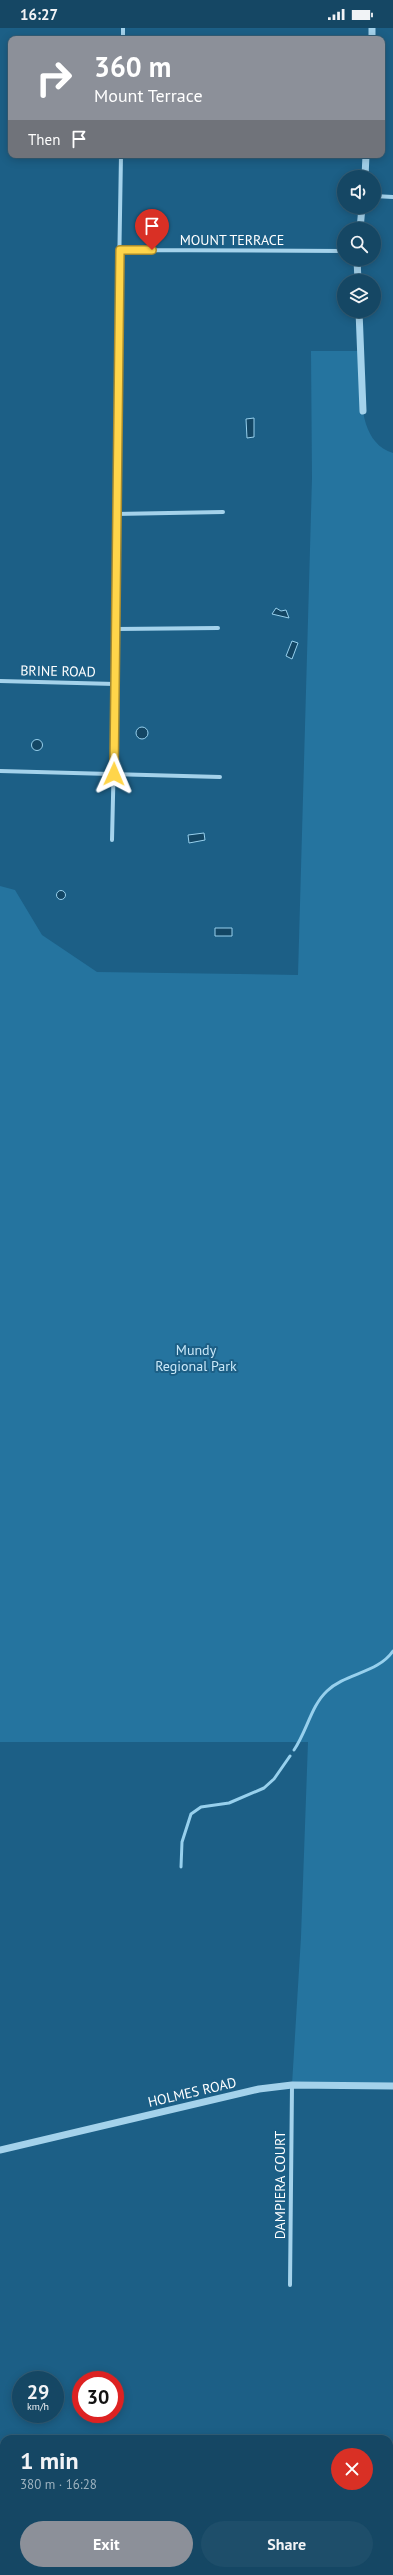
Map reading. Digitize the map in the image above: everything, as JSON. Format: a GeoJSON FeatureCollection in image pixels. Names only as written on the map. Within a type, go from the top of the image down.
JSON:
{"type":"FeatureCollection","features":[{"type":"Feature","properties":{"kind":"street"},"geometry":{"type":"LineString","coordinates":[[112,840],[117,629],[116,514],[122,158]]}},
{"type":"Feature","properties":{"kind":"street"},"geometry":{"type":"LineString","coordinates":[[365,170],[366,158]]}},
{"type":"Feature","properties":{"kind":"street"},"geometry":{"type":"LineString","coordinates":[[381,196],[393,197]]}},
{"type":"Feature","properties":{"kind":"street","name":"MOUNT TERRACE"},"geometry":{"type":"LineString","coordinates":[[120,250],[337,251]]}},
{"type":"Feature","properties":{"kind":"street"},"geometry":{"type":"LineString","coordinates":[[359,318],[363,411]]}},
{"type":"Feature","properties":{"kind":"street"},"geometry":{"type":"LineString","coordinates":[[116,514],[223,512]]}},
{"type":"Feature","properties":{"kind":"street"},"geometry":{"type":"LineString","coordinates":[[117,629],[218,628]]}},
{"type":"Feature","properties":{"kind":"street","name":"BRINE ROAD"},"geometry":{"type":"LineString","coordinates":[[0,681],[115,684]]}},
{"type":"Feature","properties":{"kind":"street"},"geometry":{"type":"LineString","coordinates":[[0,771],[220,777]]}},
{"type":"Feature","properties":{"kind":"street","name":"HOLMES ROAD"},"geometry":{"type":"LineString","coordinates":[[0,2150],[259,2089],[292,2085],[393,2086]]}},
{"type":"Feature","properties":{"kind":"street","name":"DAMPIERA COURT"},"geometry":{"type":"LineString","coordinates":[[290,2286],[292,2085]]}},
{"type":"Feature","properties":{"kind":"green space","name":"Mundy Regional Park"},"geometry":{"type":"Polygon","coordinates":[[[311,351],[361,351],[361,394],[366,424],[372,436],[380,446],[393,453],[393,2086],[292,2085],[301,1937],[308,1742],[0,1742],[0,886],[15,890],[42,935],[97,972],[298,975],[312,478],[311,351]]]}},
{"type":"Feature","properties":{"kind":"shaded area"},"geometry":{"type":"Polygon","coordinates":[[[254,418],[254,437],[247,438],[246,419],[254,418]]]}},
{"type":"Feature","properties":{"kind":"shaded area"},"geometry":{"type":"Polygon","coordinates":[[[276,608],[281,611],[286,610],[289,618],[272,614],[276,608]]]}},
{"type":"Feature","properties":{"kind":"shaded area"},"geometry":{"type":"Polygon","coordinates":[[[292,641],[298,643],[292,659],[286,656],[292,641]]]}},
{"type":"Feature","properties":{"kind":"shaded area"},"geometry":{"type":"Polygon","coordinates":[[[140,727],[144,727],[148,733],[144,739],[140,739],[136,735],[136,731],[140,727]]]}},
{"type":"Feature","properties":{"kind":"shaded area"},"geometry":{"type":"Polygon","coordinates":[[[37,739],[41,741],[43,745],[41,749],[37,751],[33,749],[31,745],[33,741],[37,739]]]}},
{"type":"Feature","properties":{"kind":"shaded area"},"geometry":{"type":"Polygon","coordinates":[[[204,833],[205,840],[189,843],[188,835],[204,833]]]}},
{"type":"Feature","properties":{"kind":"shaded area"},"geometry":{"type":"Polygon","coordinates":[[[59,891],[63,891],[65,895],[63,899],[59,899],[57,897],[57,893],[59,891]]]}},
{"type":"Feature","properties":{"kind":"shaded area"},"geometry":{"type":"Polygon","coordinates":[[[215,928],[232,928],[232,936],[215,936],[215,928]]]}},
{"type":"Feature","properties":{"kind":"waterway"},"geometry":{"type":"LineString","coordinates":[[294,1750],[313,1711],[327,1691],[343,1680],[371,1669],[387,1658],[393,1651]]}},
{"type":"Feature","properties":{"kind":"waterway"},"geometry":{"type":"LineString","coordinates":[[181,1867],[182,1842],[191,1814],[201,1807],[229,1803],[264,1788],[274,1779],[290,1756]]}},
{"type":"Feature","properties":{"kind":"route"},"geometry":{"type":"LineString","coordinates":[[114,774],[117,629],[116,514],[120,250],[152,250]]}}]}
